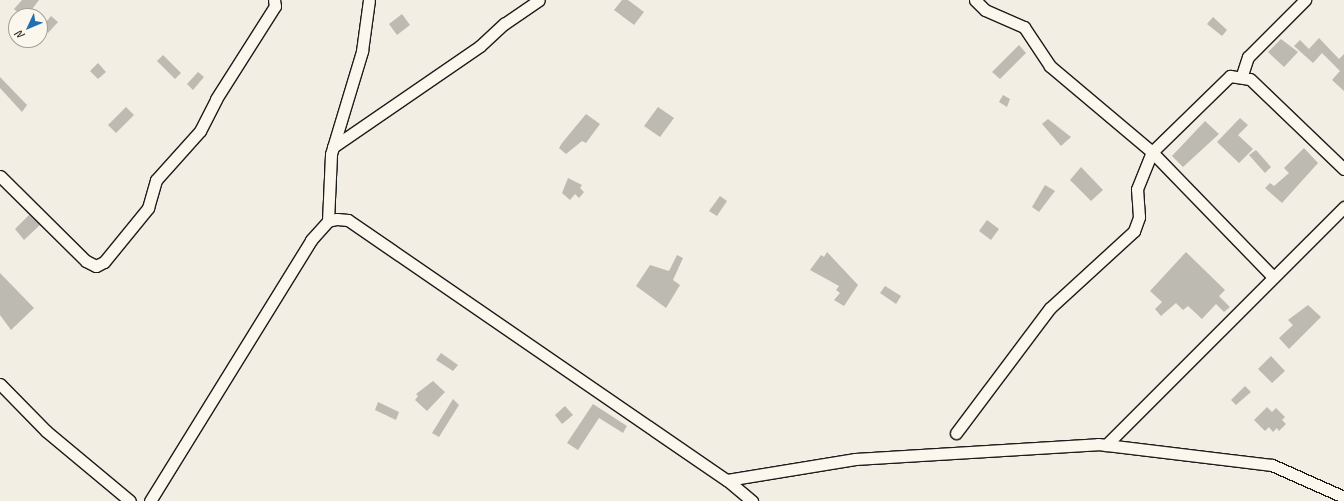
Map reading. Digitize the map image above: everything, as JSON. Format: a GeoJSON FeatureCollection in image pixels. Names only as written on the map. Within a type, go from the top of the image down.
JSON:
{"type":"FeatureCollection","features":[{"type":"Feature","properties":{"kind":"street"},"geometry":{"type":"LineString","coordinates":[[0,176],[86,261],[96,266],[104,262],[148,208],[156,180],[200,131],[216,99],[275,6],[274,0]]}},
{"type":"Feature","properties":{"kind":"street"},"geometry":{"type":"LineString","coordinates":[[150,501],[311,240],[328,221],[333,147],[362,51],[369,0]]}},
{"type":"Feature","properties":{"kind":"street"},"geometry":{"type":"LineString","coordinates":[[333,147],[480,46],[504,24],[539,0]]}},
{"type":"Feature","properties":{"kind":"street"},"geometry":{"type":"LineString","coordinates":[[975,0],[985,10],[1024,27],[1039,45],[1050,66],[1152,152],[1273,277]]}},
{"type":"Feature","properties":{"kind":"street"},"geometry":{"type":"LineString","coordinates":[[1242,76],[1248,57],[1305,0]]}},
{"type":"Feature","properties":{"kind":"street"},"geometry":{"type":"LineString","coordinates":[[956,433],[1050,308],[1134,231],[1139,217],[1137,189],[1152,152],[1230,76],[1242,76],[1250,79],[1344,168]]}},
{"type":"Feature","properties":{"kind":"street"},"geometry":{"type":"LineString","coordinates":[[1106,445],[1344,207]]}},
{"type":"Feature","properties":{"kind":"street"},"geometry":{"type":"LineString","coordinates":[[328,221],[348,220],[728,480],[752,501]]}},
{"type":"Feature","properties":{"kind":"street"},"geometry":{"type":"LineString","coordinates":[[0,384],[46,431],[130,501]]}},
{"type":"Feature","properties":{"kind":"street"},"geometry":{"type":"LineString","coordinates":[[728,480],[855,459],[1106,445],[1272,465],[1344,497]]}},
{"type":"Feature","properties":{"kind":"building"},"geometry":{"type":"Polygon","coordinates":[[[22,0],[39,0],[33,8],[15,8],[22,0]]]}},
{"type":"Feature","properties":{"kind":"building"},"geometry":{"type":"Polygon","coordinates":[[[622,0],[628,0],[644,12],[634,25],[614,10],[622,0]]]}},
{"type":"Feature","properties":{"kind":"building"},"geometry":{"type":"Polygon","coordinates":[[[402,14],[410,25],[397,35],[389,24],[402,14]]]}},
{"type":"Feature","properties":{"kind":"building"},"geometry":{"type":"Polygon","coordinates":[[[51,16],[58,22],[48,33],[48,20],[51,16]]]}},
{"type":"Feature","properties":{"kind":"building"},"geometry":{"type":"Polygon","coordinates":[[[1213,17],[1227,30],[1222,36],[1207,24],[1213,17]]]}},
{"type":"Feature","properties":{"kind":"building"},"geometry":{"type":"Polygon","coordinates":[[[1319,38],[1339,59],[1344,54],[1344,91],[1332,80],[1340,71],[1322,53],[1313,63],[1294,46],[1300,40],[1309,49],[1319,38]]]}},
{"type":"Feature","properties":{"kind":"building"},"geometry":{"type":"Polygon","coordinates":[[[1281,39],[1298,52],[1284,67],[1268,52],[1281,39]]]}},
{"type":"Feature","properties":{"kind":"building"},"geometry":{"type":"Polygon","coordinates":[[[1019,45],[1026,53],[1000,79],[992,72],[1019,45]]]}},
{"type":"Feature","properties":{"kind":"building"},"geometry":{"type":"Polygon","coordinates":[[[163,55],[181,73],[175,79],[157,61],[163,55]]]}},
{"type":"Feature","properties":{"kind":"building"},"geometry":{"type":"Polygon","coordinates":[[[98,63],[106,72],[98,79],[90,71],[98,63]]]}},
{"type":"Feature","properties":{"kind":"building"},"geometry":{"type":"Polygon","coordinates":[[[198,72],[204,77],[193,90],[187,84],[198,72]]]}},
{"type":"Feature","properties":{"kind":"building"},"geometry":{"type":"Polygon","coordinates":[[[0,77],[27,105],[22,112],[0,88],[0,77]]]}},
{"type":"Feature","properties":{"kind":"building"},"geometry":{"type":"Polygon","coordinates":[[[1003,95],[1010,99],[1007,107],[999,102],[1003,95]]]}},
{"type":"Feature","properties":{"kind":"building"},"geometry":{"type":"Polygon","coordinates":[[[126,107],[134,115],[116,133],[108,125],[126,107]]]}},
{"type":"Feature","properties":{"kind":"building"},"geometry":{"type":"Polygon","coordinates":[[[658,107],[674,118],[660,137],[644,126],[658,107]]]}},
{"type":"Feature","properties":{"kind":"building"},"geometry":{"type":"Polygon","coordinates":[[[586,114],[600,124],[586,143],[582,141],[566,154],[559,148],[586,114]]]}},
{"type":"Feature","properties":{"kind":"building"},"geometry":{"type":"Polygon","coordinates":[[[1240,118],[1248,125],[1238,135],[1253,149],[1239,163],[1217,142],[1240,118]]]}},
{"type":"Feature","properties":{"kind":"building"},"geometry":{"type":"Polygon","coordinates":[[[1048,119],[1071,137],[1061,146],[1042,124],[1048,119]]]}},
{"type":"Feature","properties":{"kind":"building"},"geometry":{"type":"Polygon","coordinates":[[[1205,121],[1219,134],[1183,167],[1172,156],[1205,121]]]}},
{"type":"Feature","properties":{"kind":"building"},"geometry":{"type":"Polygon","coordinates":[[[1304,148],[1318,163],[1282,203],[1265,188],[1270,183],[1274,186],[1289,173],[1284,168],[1304,148]]]}},
{"type":"Feature","properties":{"kind":"building"},"geometry":{"type":"Polygon","coordinates":[[[1256,150],[1271,167],[1265,173],[1249,155],[1256,150]]]}},
{"type":"Feature","properties":{"kind":"building"},"geometry":{"type":"Polygon","coordinates":[[[1081,167],[1103,190],[1091,201],[1070,180],[1081,167]]]}},
{"type":"Feature","properties":{"kind":"building"},"geometry":{"type":"Polygon","coordinates":[[[568,178],[582,185],[580,188],[584,192],[579,198],[575,194],[570,200],[562,193],[568,178]]]}},
{"type":"Feature","properties":{"kind":"building"},"geometry":{"type":"Polygon","coordinates":[[[1045,185],[1055,191],[1039,212],[1032,207],[1045,185]]]}},
{"type":"Feature","properties":{"kind":"building"},"geometry":{"type":"Polygon","coordinates":[[[720,196],[727,201],[717,216],[709,211],[720,196]]]}},
{"type":"Feature","properties":{"kind":"building"},"geometry":{"type":"Polygon","coordinates":[[[29,215],[40,225],[24,240],[15,229],[29,215]]]}},
{"type":"Feature","properties":{"kind":"building"},"geometry":{"type":"Polygon","coordinates":[[[987,220],[999,229],[991,240],[979,231],[987,220]]]}},
{"type":"Feature","properties":{"kind":"building"},"geometry":{"type":"Polygon","coordinates":[[[827,252],[858,285],[844,306],[834,300],[840,293],[836,290],[839,286],[810,270],[821,255],[824,257],[827,252]]]}},
{"type":"Feature","properties":{"kind":"building"},"geometry":{"type":"Polygon","coordinates":[[[1186,252],[1225,290],[1219,296],[1230,307],[1224,312],[1216,304],[1202,319],[1188,306],[1183,310],[1176,303],[1161,316],[1155,309],[1162,302],[1150,291],[1186,252]]]}},
{"type":"Feature","properties":{"kind":"building"},"geometry":{"type":"Polygon","coordinates":[[[677,255],[683,258],[673,280],[680,285],[666,308],[636,286],[650,265],[669,271],[677,255]]]}},
{"type":"Feature","properties":{"kind":"building"},"geometry":{"type":"Polygon","coordinates":[[[0,273],[34,308],[11,330],[0,315],[0,273]]]}},
{"type":"Feature","properties":{"kind":"building"},"geometry":{"type":"Polygon","coordinates":[[[885,286],[901,296],[896,304],[880,293],[885,286]]]}},
{"type":"Feature","properties":{"kind":"building"},"geometry":{"type":"Polygon","coordinates":[[[1308,305],[1321,317],[1289,349],[1279,338],[1293,325],[1288,320],[1308,305]]]}},
{"type":"Feature","properties":{"kind":"building"},"geometry":{"type":"Polygon","coordinates":[[[441,353],[458,365],[453,371],[436,360],[441,353]]]}},
{"type":"Feature","properties":{"kind":"building"},"geometry":{"type":"Polygon","coordinates":[[[1271,356],[1285,371],[1272,383],[1258,369],[1271,356]]]}},
{"type":"Feature","properties":{"kind":"building"},"geometry":{"type":"Polygon","coordinates":[[[433,381],[445,392],[427,411],[415,400],[418,396],[416,394],[433,381]]]}},
{"type":"Feature","properties":{"kind":"building"},"geometry":{"type":"Polygon","coordinates":[[[1245,386],[1251,392],[1236,405],[1231,400],[1245,386]]]}},
{"type":"Feature","properties":{"kind":"building"},"geometry":{"type":"Polygon","coordinates":[[[453,399],[459,405],[439,437],[432,433],[453,399]]]}},
{"type":"Feature","properties":{"kind":"building"},"geometry":{"type":"Polygon","coordinates":[[[378,402],[399,412],[396,420],[375,410],[378,402]]]}},
{"type":"Feature","properties":{"kind":"building"},"geometry":{"type":"Polygon","coordinates":[[[593,404],[627,426],[623,433],[599,418],[578,450],[567,443],[593,404]]]}},
{"type":"Feature","properties":{"kind":"building"},"geometry":{"type":"Polygon","coordinates":[[[565,406],[573,415],[562,424],[555,415],[565,406]]]}},
{"type":"Feature","properties":{"kind":"building"},"geometry":{"type":"Polygon","coordinates":[[[1267,407],[1272,412],[1276,408],[1285,417],[1282,420],[1286,424],[1279,431],[1277,428],[1273,432],[1269,427],[1265,431],[1254,420],[1267,407]]]}}]}
